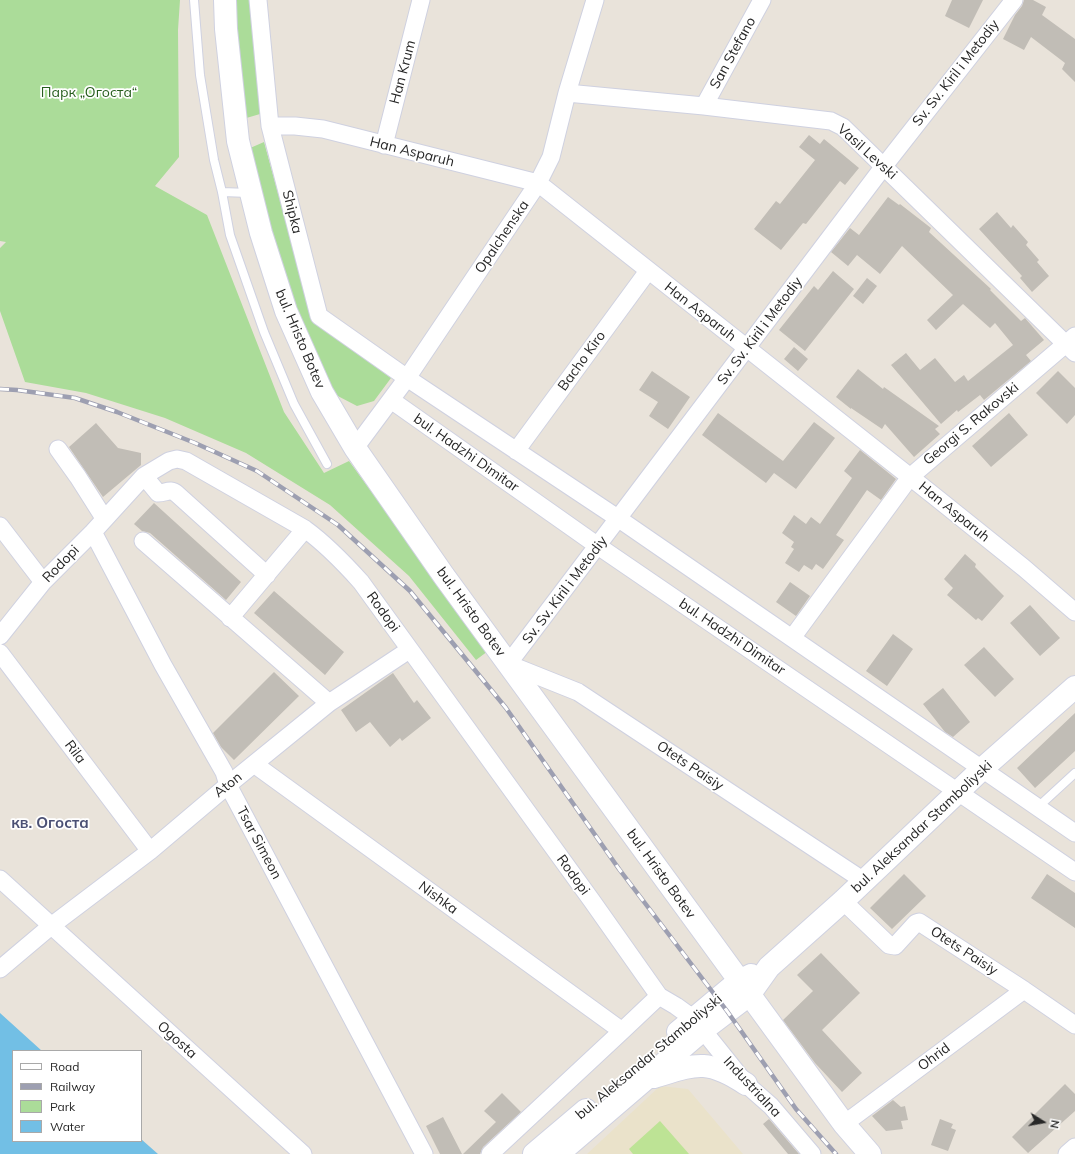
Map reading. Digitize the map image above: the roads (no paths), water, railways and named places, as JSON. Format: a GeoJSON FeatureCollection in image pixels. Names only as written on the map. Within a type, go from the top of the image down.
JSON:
{"type":"FeatureCollection","features":[{"type":"Feature","properties":{"kind":"main road","name":"bul. Hristo Botev"},"geometry":{"type":"LineString","coordinates":[[225,0],[226,28],[238,141],[261,233],[286,311],[322,392],[355,448],[444,576],[844,1124],[870,1154]]}},
{"type":"Feature","properties":{"kind":"main road","name":"bul. Aleksandar Stamboliyski"},"geometry":{"type":"LineString","coordinates":[[534,1154],[769,967],[844,901],[982,769],[1075,687]]}},
{"type":"Feature","properties":{"kind":"main road","name":"bul. Aleksandar Stamboliyski"},"geometry":{"type":"LineString","coordinates":[[558,1154],[645,1079],[698,1024]]}},
{"type":"Feature","properties":{"kind":"main road"},"geometry":{"type":"LineString","coordinates":[[645,1079],[685,1068],[704,1065],[724,1070],[746,1084]]}},
{"type":"Feature","properties":{"kind":"street","name":"Shipka"},"geometry":{"type":"LineString","coordinates":[[258,0],[270,126],[319,316],[407,378]]}},
{"type":"Feature","properties":{"kind":"street","name":"Han Krum"},"geometry":{"type":"LineString","coordinates":[[384,144],[421,0]]}},
{"type":"Feature","properties":{"kind":"street","name":"Opalchenska"},"geometry":{"type":"LineString","coordinates":[[355,448],[407,378],[538,184],[551,157],[567,93],[595,0]]}},
{"type":"Feature","properties":{"kind":"street","name":"San Stefano"},"geometry":{"type":"LineString","coordinates":[[704,106],[762,0]]}},
{"type":"Feature","properties":{"kind":"street","name":"Sv. Sv. Kiril i Metodiy"},"geometry":{"type":"LineString","coordinates":[[508,664],[619,519],[884,166],[1014,0]]}},
{"type":"Feature","properties":{"kind":"street","name":"Vasil Levski"},"geometry":{"type":"LineString","coordinates":[[567,93],[704,106],[838,123],[843,126],[1072,344]]}},
{"type":"Feature","properties":{"kind":"street","name":"Han Asparuh"},"geometry":{"type":"LineString","coordinates":[[270,126],[295,126],[323,129],[538,184],[910,477],[1024,568],[1075,612]]}},
{"type":"Feature","properties":{"kind":"street","name":"Bacho Kiro"},"geometry":{"type":"LineString","coordinates":[[516,450],[648,271]]}},
{"type":"Feature","properties":{"kind":"street","name":"Georgi S. Rakovski"},"geometry":{"type":"LineString","coordinates":[[792,638],[910,477],[1072,344]]}},
{"type":"Feature","properties":{"kind":"street","name":"bul. Hadzhi Dimitar"},"geometry":{"type":"LineString","coordinates":[[407,378],[619,519],[1075,833]]}},
{"type":"Feature","properties":{"kind":"street","name":"bul. Hadzhi Dimitar"},"geometry":{"type":"LineString","coordinates":[[391,400],[598,546],[1075,872]]}},
{"type":"Feature","properties":{"kind":"street"},"geometry":{"type":"LineString","coordinates":[[58,449],[104,518]]}},
{"type":"Feature","properties":{"kind":"street","name":"Rodopi"},"geometry":{"type":"LineString","coordinates":[[0,636],[43,582],[93,532],[104,518],[144,476],[169,461],[177,459],[186,461],[305,529],[322,541],[338,556],[361,582],[659,996],[676,1006],[698,1024]]}},
{"type":"Feature","properties":{"kind":"street"},"geometry":{"type":"LineString","coordinates":[[144,476],[158,493],[169,490],[177,494],[267,575]]}},
{"type":"Feature","properties":{"kind":"street"},"geometry":{"type":"LineString","coordinates":[[0,526],[43,582]]}},
{"type":"Feature","properties":{"kind":"street"},"geometry":{"type":"LineString","coordinates":[[230,618],[305,529]]}},
{"type":"Feature","properties":{"kind":"street","name":"Tsar Simeon"},"geometry":{"type":"LineString","coordinates":[[93,532],[163,664],[224,772],[228,785],[424,1154]]}},
{"type":"Feature","properties":{"kind":"street"},"geometry":{"type":"LineString","coordinates":[[143,541],[329,703]]}},
{"type":"Feature","properties":{"kind":"street","name":"Aton"},"geometry":{"type":"LineString","coordinates":[[51,926],[150,851],[329,703],[409,650]]}},
{"type":"Feature","properties":{"kind":"street","name":"Rila"},"geometry":{"type":"LineString","coordinates":[[0,653],[150,851]]}},
{"type":"Feature","properties":{"kind":"street","name":"Otets Paisiy"},"geometry":{"type":"LineString","coordinates":[[508,664],[578,692],[864,881]]}},
{"type":"Feature","properties":{"kind":"street","name":"Nishka"},"geometry":{"type":"LineString","coordinates":[[254,764],[622,1032]]}},
{"type":"Feature","properties":{"kind":"street","name":"Ogosta"},"geometry":{"type":"LineString","coordinates":[[0,879],[303,1154]]}},
{"type":"Feature","properties":{"kind":"street","name":"Otets Paisiy"},"geometry":{"type":"LineString","coordinates":[[844,901],[889,945],[895,946],[916,923],[919,922],[1075,1025]]}},
{"type":"Feature","properties":{"kind":"street"},"geometry":{"type":"LineString","coordinates":[[0,969],[51,926]]}},
{"type":"Feature","properties":{"kind":"street","name":"Ohrid"},"geometry":{"type":"LineString","coordinates":[[844,1124],[1024,990]]}},
{"type":"Feature","properties":{"kind":"street"},"geometry":{"type":"LineString","coordinates":[[490,1154],[659,996]]}},
{"type":"Feature","properties":{"kind":"street","name":"Industrialna"},"geometry":{"type":"LineString","coordinates":[[698,1024],[746,1084],[771,1106],[812,1154]]}},
{"type":"Feature","properties":{"kind":"street"},"geometry":{"type":"LineString","coordinates":[[1067,1154],[1075,1147]]}},
{"type":"Feature","properties":{"kind":"lane"},"geometry":{"type":"LineString","coordinates":[[194,0],[200,75],[214,160],[230,235],[264,332],[294,404],[327,464]]}},
{"type":"Feature","properties":{"kind":"lane"},"geometry":{"type":"LineString","coordinates":[[222,192],[251,193]]}},
{"type":"Feature","properties":{"kind":"lane"},"geometry":{"type":"LineString","coordinates":[[1038,807],[1075,772]]}},
{"type":"Feature","properties":{"kind":"water"},"geometry":{"type":"Polygon","coordinates":[[[0,1013],[41,1050],[12,1050],[12,1142],[142,1142],[142,1140],[158,1154],[0,1154],[0,1013]]]}},
{"type":"Feature","properties":{"kind":"railway"},"geometry":{"type":"LineString","coordinates":[[0,389],[75,398],[117,412],[195,443],[257,471],[338,525],[410,591],[506,708],[619,869],[727,1011],[796,1109],[836,1154]]}},
{"type":"Feature","properties":{"kind":"district","name":"кв. Огоста"},"geometry":{"type":"Point","coordinates":[50,823]}},
{"type":"Feature","properties":{"kind":"park label","name":"Парк „Огоста“"},"geometry":{"type":"Point","coordinates":[89,93]}}]}
